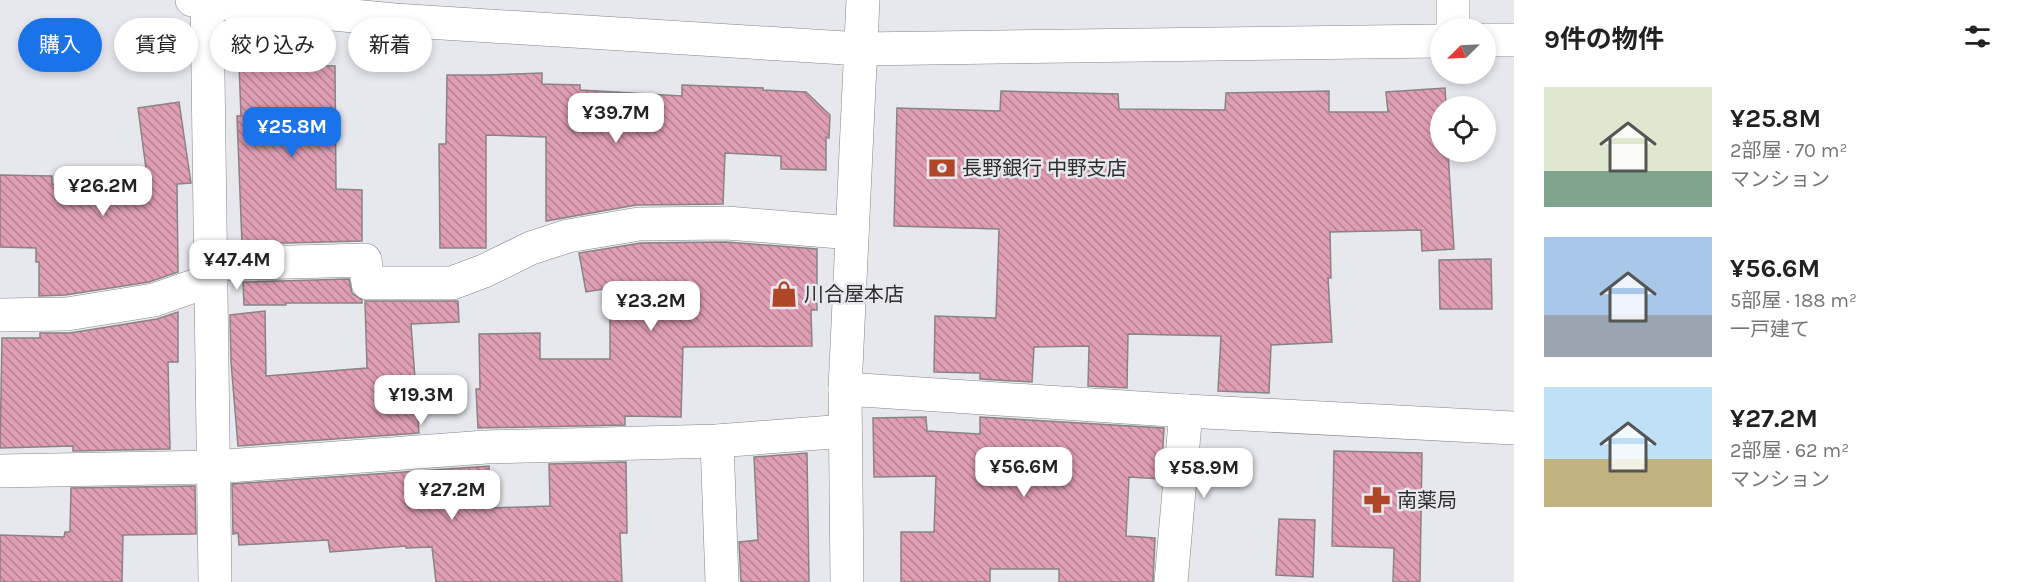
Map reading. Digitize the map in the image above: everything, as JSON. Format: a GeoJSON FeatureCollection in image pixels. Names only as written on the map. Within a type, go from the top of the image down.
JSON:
{"type":"FeatureCollection","features":[{"type":"Feature","properties":{"kind":"street"},"geometry":{"type":"LineString","coordinates":[[847,582],[845,389],[862,0]]}},
{"type":"Feature","properties":{"kind":"street"},"geometry":{"type":"LineString","coordinates":[[1453,0],[1454,18]]}},
{"type":"Feature","properties":{"kind":"street"},"geometry":{"type":"LineString","coordinates":[[215,582],[211,272],[202,1],[394,20],[861,49],[1430,41]]}},
{"type":"Feature","properties":{"kind":"street"},"geometry":{"type":"LineString","coordinates":[[1496,40],[1514,40]]}},
{"type":"Feature","properties":{"kind":"street"},"geometry":{"type":"LineString","coordinates":[[0,315],[67,314],[154,300],[211,272],[365,260],[368,283],[452,283],[484,271],[531,248],[568,236],[639,224],[727,223],[852,233]]}},
{"type":"Feature","properties":{"kind":"street"},"geometry":{"type":"LineString","coordinates":[[845,389],[1186,411],[1514,428]]}},
{"type":"Feature","properties":{"kind":"street"},"geometry":{"type":"LineString","coordinates":[[1171,582],[1186,411]]}},
{"type":"Feature","properties":{"kind":"street"},"geometry":{"type":"LineString","coordinates":[[0,471],[213,467],[486,447],[717,441],[845,431]]}},
{"type":"Feature","properties":{"kind":"street"},"geometry":{"type":"LineString","coordinates":[[717,441],[722,582]]}},
{"type":"Feature","properties":{"kind":"building"},"geometry":{"type":"Polygon","coordinates":[[[239,72],[335,72],[336,189],[362,190],[362,241],[242,244],[237,116],[241,116],[239,72]]]}},
{"type":"Feature","properties":{"kind":"building"},"geometry":{"type":"Polygon","coordinates":[[[542,73],[542,84],[580,85],[580,90],[682,96],[682,85],[806,92],[830,115],[829,138],[826,137],[826,170],[781,169],[781,156],[725,153],[723,204],[636,205],[546,221],[546,137],[486,135],[486,248],[440,248],[439,144],[446,144],[447,75],[542,73]]]}},
{"type":"Feature","properties":{"kind":"building"},"geometry":{"type":"Polygon","coordinates":[[[1445,88],[1445,96],[1430,96],[1430,162],[1449,162],[1454,249],[1422,251],[1421,230],[1330,232],[1331,278],[1328,278],[1332,342],[1271,345],[1269,393],[1218,391],[1221,336],[1128,334],[1127,388],[1088,386],[1089,346],[1034,347],[1032,382],[980,379],[980,373],[934,372],[935,316],[996,318],[999,229],[894,226],[897,108],[1000,111],[1001,91],[1118,94],[1119,109],[1225,110],[1226,93],[1329,91],[1329,112],[1388,112],[1386,92],[1445,88]]]}},
{"type":"Feature","properties":{"kind":"building"},"geometry":{"type":"Polygon","coordinates":[[[179,102],[191,183],[177,184],[178,272],[149,282],[65,295],[39,296],[39,262],[36,262],[36,248],[0,247],[0,175],[52,176],[52,184],[139,186],[138,169],[146,169],[138,108],[179,102]]]}},
{"type":"Feature","properties":{"kind":"building"},"geometry":{"type":"Polygon","coordinates":[[[726,242],[817,249],[817,310],[811,310],[812,346],[683,347],[681,417],[625,416],[625,425],[478,428],[476,389],[480,389],[479,334],[540,333],[540,359],[610,359],[610,288],[586,292],[579,253],[641,243],[726,242]]]}},
{"type":"Feature","properties":{"kind":"building"},"geometry":{"type":"Polygon","coordinates":[[[1491,259],[1492,309],[1440,309],[1439,260],[1491,259]]]}},
{"type":"Feature","properties":{"kind":"building"},"geometry":{"type":"Polygon","coordinates":[[[349,279],[352,293],[362,300],[362,303],[244,305],[243,282],[349,279]]]}},
{"type":"Feature","properties":{"kind":"building"},"geometry":{"type":"Polygon","coordinates":[[[365,301],[458,301],[459,322],[411,324],[419,433],[238,446],[231,362],[230,315],[265,311],[266,376],[367,368],[365,301]]]}},
{"type":"Feature","properties":{"kind":"building"},"geometry":{"type":"Polygon","coordinates":[[[178,312],[178,362],[168,362],[170,449],[73,451],[73,446],[0,448],[2,338],[40,338],[40,333],[70,333],[157,319],[178,312]]]}},
{"type":"Feature","properties":{"kind":"building"},"geometry":{"type":"Polygon","coordinates":[[[926,417],[927,431],[980,434],[980,417],[1164,428],[1161,479],[1129,477],[1126,536],[1155,538],[1153,582],[1059,582],[1059,569],[990,569],[990,582],[901,582],[901,532],[934,532],[936,476],[874,477],[873,418],[926,417]]]}},
{"type":"Feature","properties":{"kind":"building","name":"南薬局"},"geometry":{"type":"Polygon","coordinates":[[[1334,451],[1422,453],[1420,582],[1393,582],[1394,548],[1332,546],[1334,451]]]}},
{"type":"Feature","properties":{"kind":"building"},"geometry":{"type":"Polygon","coordinates":[[[807,453],[809,582],[741,582],[739,542],[758,540],[754,457],[807,453]]]}},
{"type":"Feature","properties":{"kind":"building"},"geometry":{"type":"Polygon","coordinates":[[[626,462],[627,533],[620,533],[622,582],[436,582],[432,547],[406,548],[406,546],[330,552],[328,540],[239,545],[238,533],[233,534],[232,484],[489,466],[491,508],[550,506],[549,464],[626,462]]]}},
{"type":"Feature","properties":{"kind":"building"},"geometry":{"type":"Polygon","coordinates":[[[195,486],[196,534],[123,535],[122,582],[0,582],[0,535],[64,537],[65,532],[70,532],[71,488],[195,486]]]}},
{"type":"Feature","properties":{"kind":"building"},"geometry":{"type":"Polygon","coordinates":[[[1279,519],[1315,520],[1313,577],[1276,575],[1279,519]]]}},
{"type":"Feature","properties":{"kind":"place","name":"長野銀行 中野支店"},"geometry":{"type":"Point","coordinates":[942,168]}},
{"type":"Feature","properties":{"kind":"place","name":"川合屋本店"},"geometry":{"type":"Point","coordinates":[784,294]}},
{"type":"Feature","properties":{"kind":"place","name":"南薬局"},"geometry":{"type":"Point","coordinates":[1377,500]}}]}
